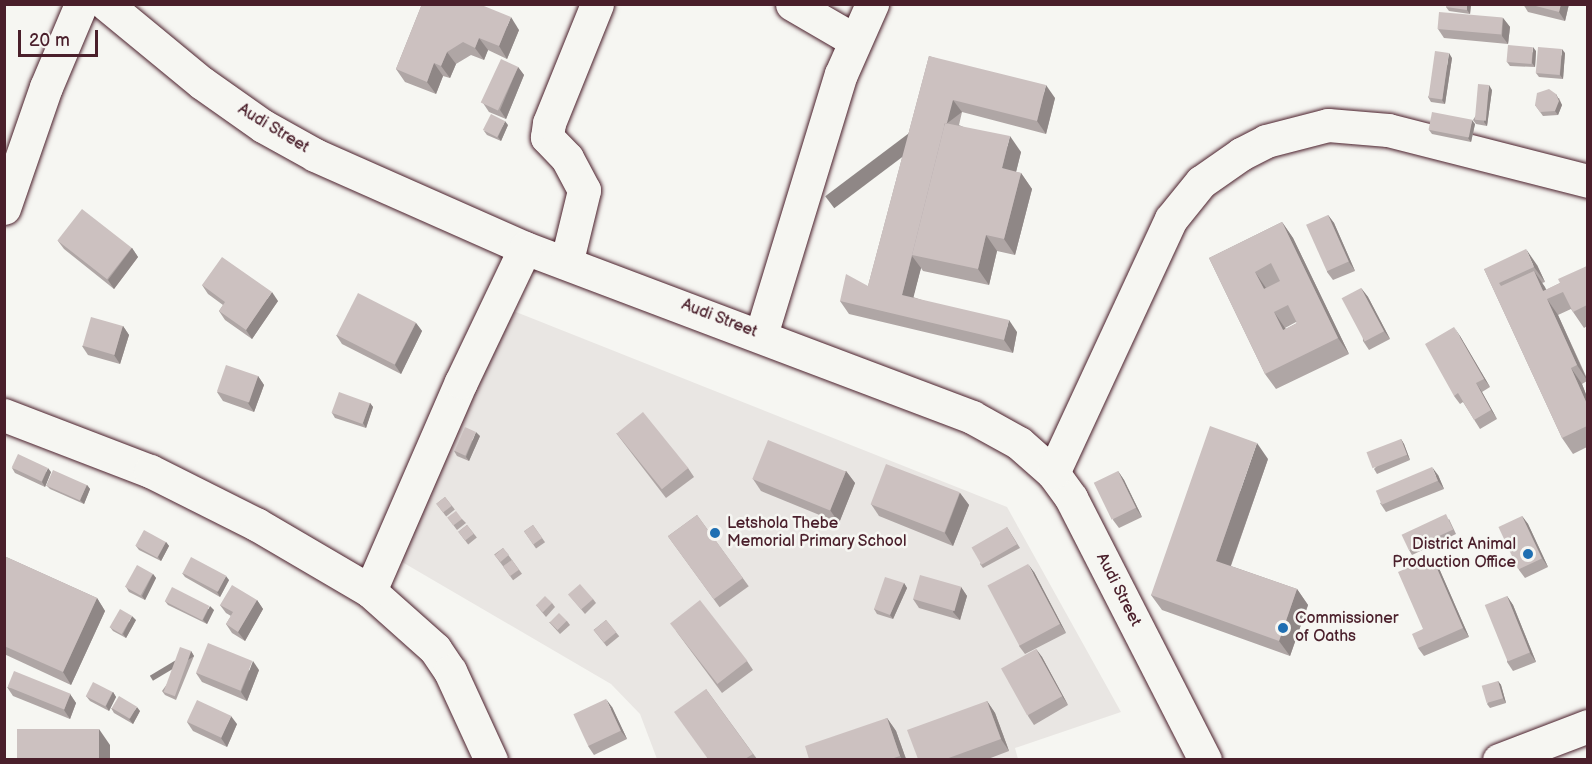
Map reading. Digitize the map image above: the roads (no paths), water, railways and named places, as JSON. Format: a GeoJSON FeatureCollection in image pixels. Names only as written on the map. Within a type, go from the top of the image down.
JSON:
{"type":"FeatureCollection","features":[{"type":"Feature","properties":{"kind":"street"},"geometry":{"type":"LineString","coordinates":[[4,208],[46,87],[81,4]]}},
{"type":"Feature","properties":{"kind":"street","name":"Audi Street"},"geometry":{"type":"LineString","coordinates":[[106,4],[263,126],[315,155],[525,248],[567,260],[972,417],[1019,443],[1053,473],[1071,498],[1205,759]]}},
{"type":"Feature","properties":{"kind":"street"},"geometry":{"type":"LineString","coordinates":[[567,260],[584,189],[567,158],[548,137],[549,123],[597,4]]}},
{"type":"Feature","properties":{"kind":"street"},"geometry":{"type":"LineString","coordinates":[[792,4],[854,40]]}},
{"type":"Feature","properties":{"kind":"street"},"geometry":{"type":"LineString","coordinates":[[761,334],[807,177],[854,40],[872,4]]}},
{"type":"Feature","properties":{"kind":"street"},"geometry":{"type":"LineString","coordinates":[[1053,473],[1171,219],[1201,182],[1241,154],[1266,141],[1328,125],[1388,130],[1587,181]]}},
{"type":"Feature","properties":{"kind":"street"},"geometry":{"type":"LineString","coordinates":[[370,591],[461,382],[525,248]]}},
{"type":"Feature","properties":{"kind":"street"},"geometry":{"type":"LineString","coordinates":[[4,415],[150,471],[256,524],[370,591],[435,650],[450,671],[491,759]]}},
{"type":"Feature","properties":{"kind":"street"},"geometry":{"type":"LineString","coordinates":[[1499,759],[1587,726]]}},
{"type":"Feature","properties":{"kind":"place","name":"Letshola Thebe Memorial Primary School"},"geometry":{"type":"Point","coordinates":[715,533]}},
{"type":"Feature","properties":{"kind":"place","name":"District Animal Production Office"},"geometry":{"type":"Point","coordinates":[1528,554]}},
{"type":"Feature","properties":{"kind":"place","name":"Commissioner of Oaths"},"geometry":{"type":"Point","coordinates":[1283,628]}}]}
